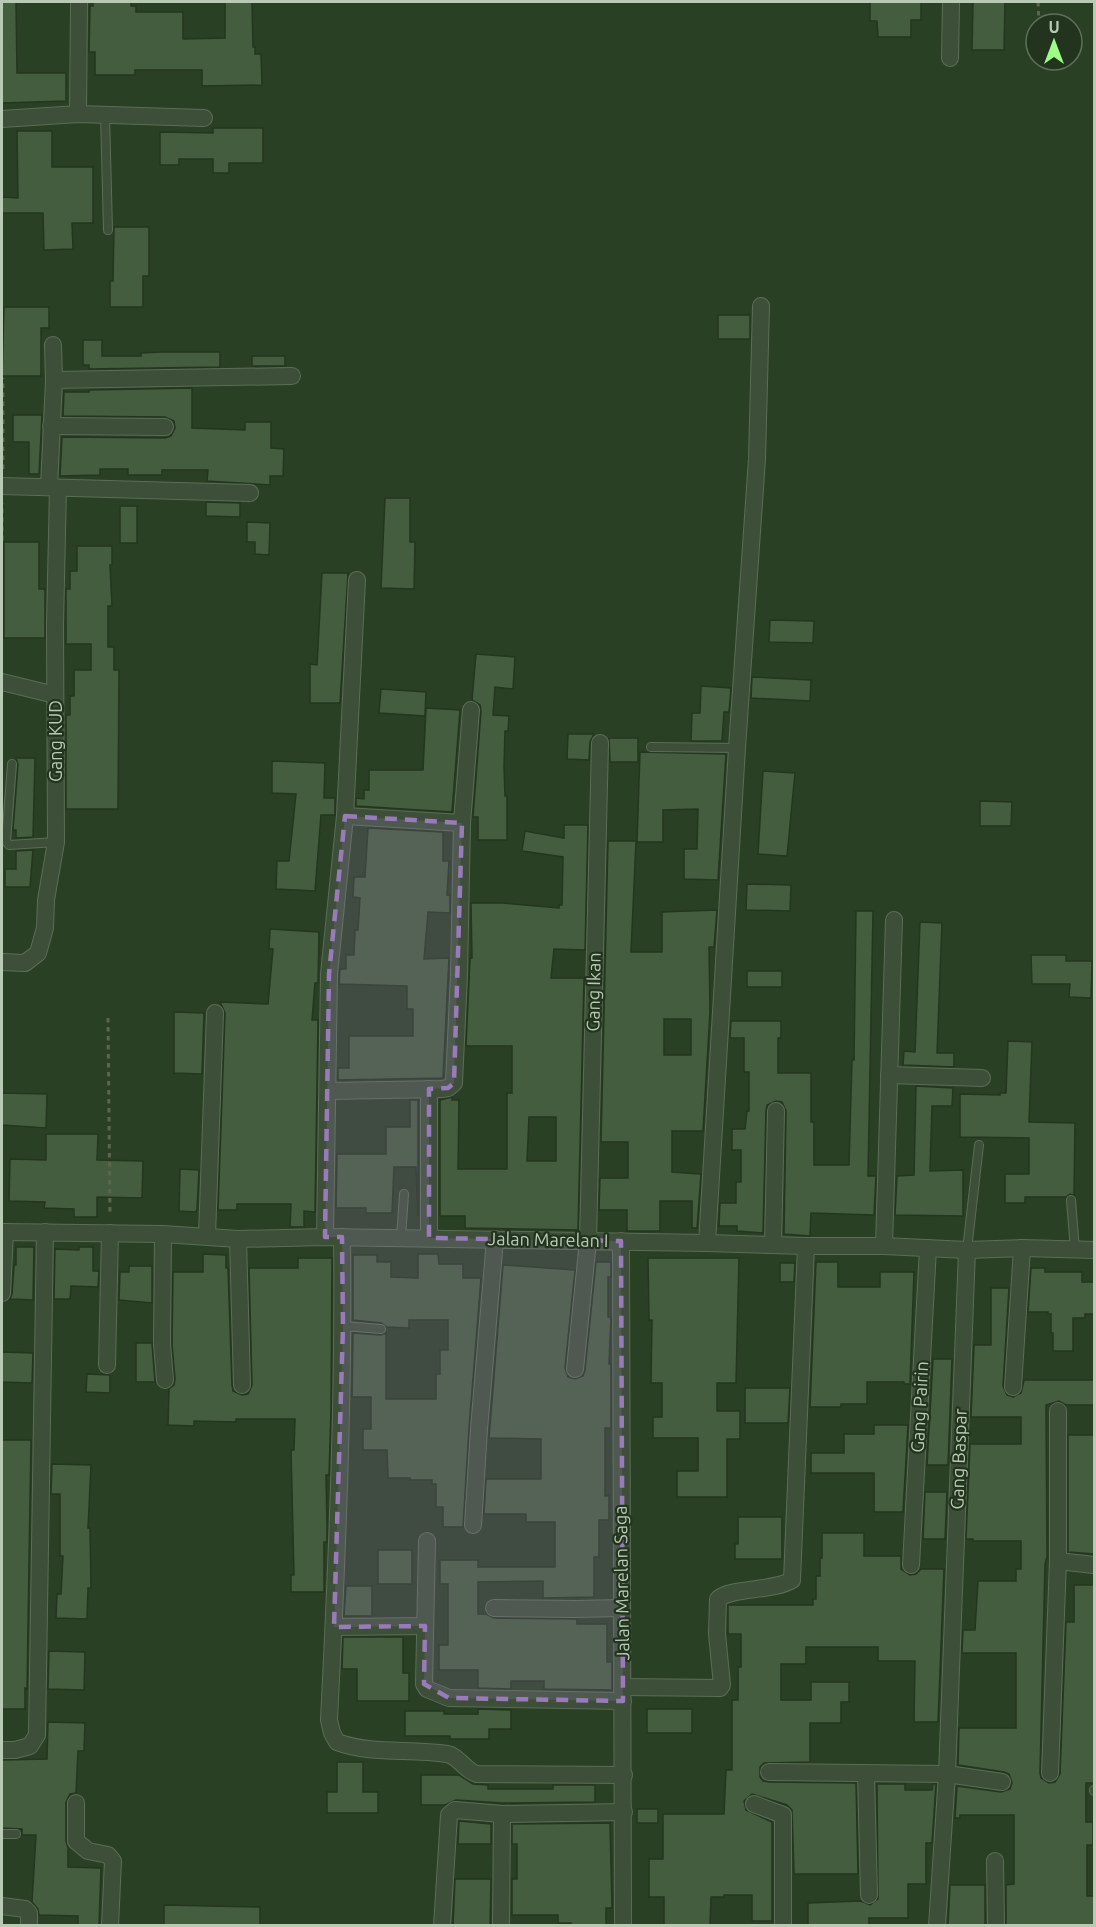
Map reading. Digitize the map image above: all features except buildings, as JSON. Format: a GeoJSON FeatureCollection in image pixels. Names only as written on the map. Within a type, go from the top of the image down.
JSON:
{"type":"FeatureCollection","features":[{"type":"Feature","properties":{"kind":"street"},"geometry":{"type":"LineString","coordinates":[[78,114],[79,2]]}},
{"type":"Feature","properties":{"kind":"street"},"geometry":{"type":"LineString","coordinates":[[950,58],[951,2]]}},
{"type":"Feature","properties":{"kind":"street"},"geometry":{"type":"LineString","coordinates":[[2,119],[78,114],[204,118]]}},
{"type":"Feature","properties":{"kind":"street"},"geometry":{"type":"LineString","coordinates":[[707,1243],[757,459],[761,306]]}},
{"type":"Feature","properties":{"kind":"street","name":"Gang KUD"},"geometry":{"type":"LineString","coordinates":[[2,962],[25,963],[38,953],[45,928],[46,900],[56,842],[51,426],[54,380],[53,345]]}},
{"type":"Feature","properties":{"kind":"street"},"geometry":{"type":"LineString","coordinates":[[54,380],[292,376]]}},
{"type":"Feature","properties":{"kind":"street"},"geometry":{"type":"LineString","coordinates":[[51,426],[165,427]]}},
{"type":"Feature","properties":{"kind":"street"},"geometry":{"type":"LineString","coordinates":[[2,486],[250,493]]}},
{"type":"Feature","properties":{"kind":"street"},"geometry":{"type":"LineString","coordinates":[[357,580],[345,816],[329,974],[328,1091],[333,1237],[343,1326],[329,1720],[337,1742],[357,1748],[449,1754],[467,1770],[477,1774],[624,1775]]}},
{"type":"Feature","properties":{"kind":"street"},"geometry":{"type":"LineString","coordinates":[[2,682],[55,695]]}},
{"type":"Feature","properties":{"kind":"street"},"geometry":{"type":"LineString","coordinates":[[328,1091],[448,1088],[454,1083],[462,822],[471,710]]}},
{"type":"Feature","properties":{"kind":"street","name":"Gang Ikan"},"geometry":{"type":"LineString","coordinates":[[575,1369],[588,1241],[600,743]]}},
{"type":"Feature","properties":{"kind":"street"},"geometry":{"type":"LineString","coordinates":[[345,816],[462,822]]}},
{"type":"Feature","properties":{"kind":"street"},"geometry":{"type":"LineString","coordinates":[[884,1246],[894,920]]}},
{"type":"Feature","properties":{"kind":"street"},"geometry":{"type":"LineString","coordinates":[[207,1236],[215,1012]]}},
{"type":"Feature","properties":{"kind":"street"},"geometry":{"type":"LineString","coordinates":[[889,1075],[982,1078]]}},
{"type":"Feature","properties":{"kind":"street"},"geometry":{"type":"LineString","coordinates":[[429,1089],[429,1238]]}},
{"type":"Feature","properties":{"kind":"street"},"geometry":{"type":"LineString","coordinates":[[773,1245],[776,1111]]}},
{"type":"Feature","properties":{"kind":"street"},"geometry":{"type":"LineString","coordinates":[[2,1293],[3,1232]]}},
{"type":"Feature","properties":{"kind":"street","name":"Jalan Marelan I"},"geometry":{"type":"LineString","coordinates":[[3,1232],[163,1234],[238,1239],[429,1238],[884,1246],[967,1250],[1022,1248],[1095,1250]]}},
{"type":"Feature","properties":{"kind":"street"},"geometry":{"type":"LineString","coordinates":[[2,1750],[15,1750],[30,1746],[37,1735],[45,1232]]}},
{"type":"Feature","properties":{"kind":"street"},"geometry":{"type":"LineString","coordinates":[[107,1365],[111,1233]]}},
{"type":"Feature","properties":{"kind":"street"},"geometry":{"type":"LineString","coordinates":[[163,1234],[162,1344],[165,1380]]}},
{"type":"Feature","properties":{"kind":"street"},"geometry":{"type":"LineString","coordinates":[[238,1239],[242,1385]]}},
{"type":"Feature","properties":{"kind":"street"},"geometry":{"type":"LineString","coordinates":[[473,1525],[495,1239]]}},
{"type":"Feature","properties":{"kind":"street","name":"Jalan Marelan Saga"},"geometry":{"type":"LineString","coordinates":[[621,1241],[623,1926]]}},
{"type":"Feature","properties":{"kind":"street"},"geometry":{"type":"LineString","coordinates":[[427,1541],[424,1684],[427,1689],[436,1694],[449,1698],[474,1699],[720,1688],[722,1685],[717,1634],[718,1599],[725,1594],[769,1589],[792,1580],[806,1246]]}},
{"type":"Feature","properties":{"kind":"street","name":"Gang Pairin"},"geometry":{"type":"LineString","coordinates":[[911,1565],[928,1248]]}},
{"type":"Feature","properties":{"kind":"street"},"geometry":{"type":"LineString","coordinates":[[1013,1387],[1022,1248]]}},
{"type":"Feature","properties":{"kind":"street","name":"Gang Baspar"},"geometry":{"type":"LineString","coordinates":[[937,1926],[946,1774],[967,1250]]}},
{"type":"Feature","properties":{"kind":"street"},"geometry":{"type":"LineString","coordinates":[[1050,1773],[1058,1561],[1058,1411]]}},
{"type":"Feature","properties":{"kind":"street"},"geometry":{"type":"LineString","coordinates":[[1058,1561],[1095,1565]]}},
{"type":"Feature","properties":{"kind":"street"},"geometry":{"type":"LineString","coordinates":[[494,1608],[575,1610],[622,1608]]}},
{"type":"Feature","properties":{"kind":"street"},"geometry":{"type":"LineString","coordinates":[[334,1627],[425,1626]]}},
{"type":"Feature","properties":{"kind":"street"},"geometry":{"type":"LineString","coordinates":[[769,1772],[946,1774],[1002,1782]]}},
{"type":"Feature","properties":{"kind":"street"},"geometry":{"type":"LineString","coordinates":[[866,1774],[869,1895]]}},
{"type":"Feature","properties":{"kind":"street"},"geometry":{"type":"LineString","coordinates":[[76,1803],[76,1841],[88,1851],[108,1855],[112,1861],[111,1926]]}},
{"type":"Feature","properties":{"kind":"street"},"geometry":{"type":"LineString","coordinates":[[754,1804],[783,1815],[783,1926]]}},
{"type":"Feature","properties":{"kind":"street"},"geometry":{"type":"LineString","coordinates":[[442,1926],[449,1815],[455,1810],[502,1814],[624,1812]]}},
{"type":"Feature","properties":{"kind":"street"},"geometry":{"type":"LineString","coordinates":[[501,1926],[502,1814]]}},
{"type":"Feature","properties":{"kind":"street"},"geometry":{"type":"LineString","coordinates":[[995,1861],[996,1926]]}},
{"type":"Feature","properties":{"kind":"street"},"geometry":{"type":"LineString","coordinates":[[2,1906],[25,1909],[29,1913],[29,1926]]}},
{"type":"Feature","properties":{"kind":"lane"},"geometry":{"type":"LineString","coordinates":[[105,115],[108,230]]}},
{"type":"Feature","properties":{"kind":"lane"},"geometry":{"type":"LineString","coordinates":[[651,747],[737,748]]}},
{"type":"Feature","properties":{"kind":"lane"},"geometry":{"type":"LineString","coordinates":[[12,764],[6,841],[9,845],[56,842]]}},
{"type":"Feature","properties":{"kind":"lane","name":"Gang Baspar"},"geometry":{"type":"LineString","coordinates":[[967,1250],[979,1145]]}},
{"type":"Feature","properties":{"kind":"lane"},"geometry":{"type":"LineString","coordinates":[[401,1238],[404,1194]]}},
{"type":"Feature","properties":{"kind":"lane"},"geometry":{"type":"LineString","coordinates":[[1071,1200],[1075,1250]]}},
{"type":"Feature","properties":{"kind":"lane"},"geometry":{"type":"LineString","coordinates":[[343,1326],[381,1329]]}},
{"type":"Feature","properties":{"kind":"lane"},"geometry":{"type":"LineString","coordinates":[[2,1834],[16,1834]]}},
{"type":"Feature","properties":{"kind":"path"},"geometry":{"type":"LineString","coordinates":[[2,540],[3,378]]}},
{"type":"Feature","properties":{"kind":"path"},"geometry":{"type":"LineString","coordinates":[[108,1018],[111,1233]]}},
{"type":"Feature","properties":{"kind":"highlighted area"},"geometry":{"type":"Polygon","coordinates":[[[345,816],[462,823],[454,1083],[448,1088],[429,1089],[429,1238],[621,1241],[623,1701],[449,1698],[424,1684],[425,1626],[334,1627],[343,1326],[342,1237],[325,1237],[329,974],[345,816]]]}}]}
